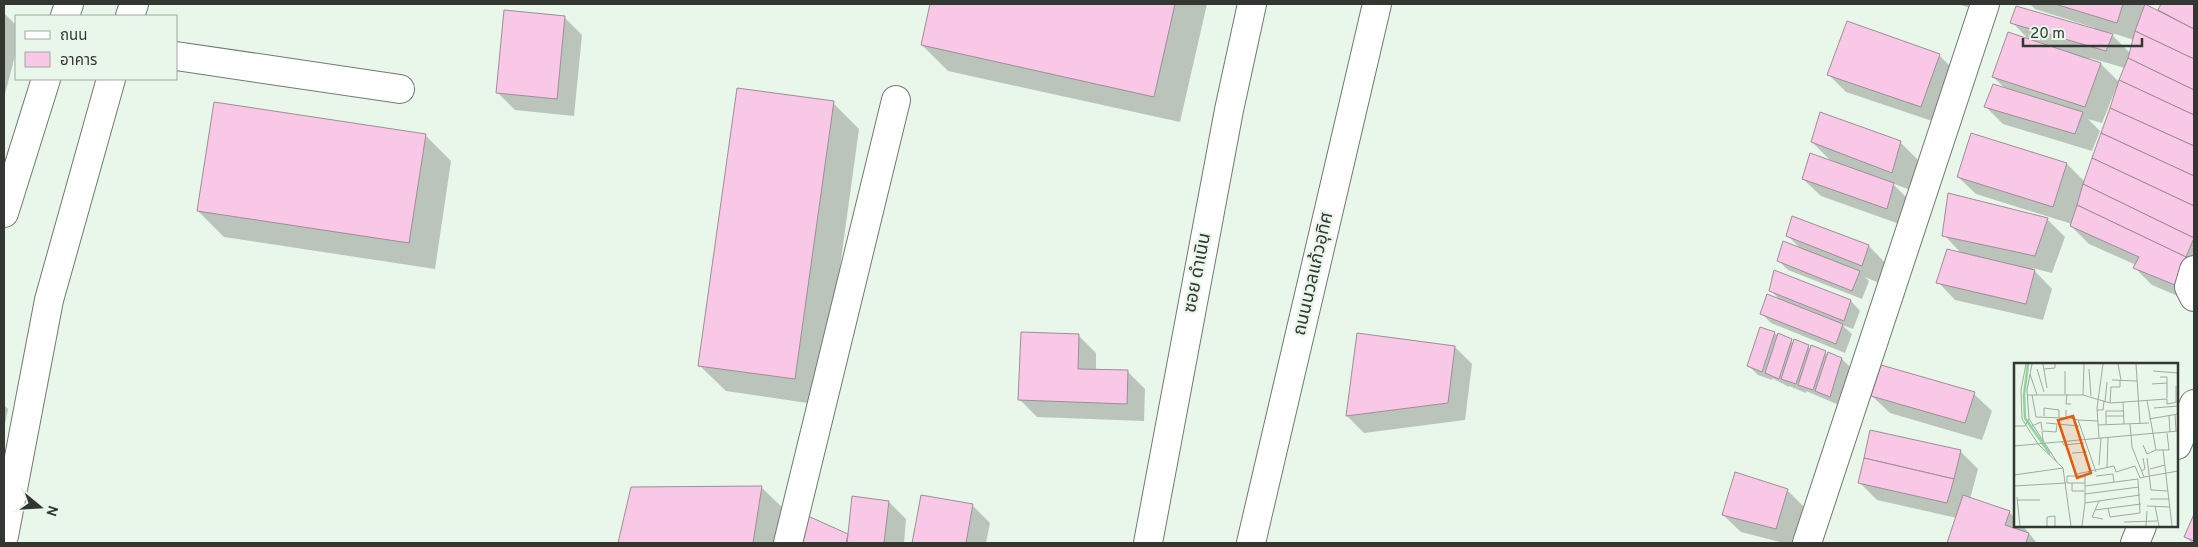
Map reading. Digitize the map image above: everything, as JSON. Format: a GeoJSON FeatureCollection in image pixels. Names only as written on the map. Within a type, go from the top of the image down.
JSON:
{"type":"FeatureCollection","features":[{"type":"Feature","properties":{"kind":"street","name":"ซอย ดำเนิน"},"geometry":{"type":"LineString","coordinates":[[1148,543],[1225,129],[1252,4]]}},
{"type":"Feature","properties":{"kind":"street","name":"ถนนนวลแก้วอุทิศ"},"geometry":{"type":"LineString","coordinates":[[1251,543],[1377,4]]}},
{"type":"Feature","properties":{"kind":"street"},"geometry":{"type":"LineString","coordinates":[[1807,543],[1985,4]]}},
{"type":"Feature","properties":{"kind":"street"},"geometry":{"type":"LineString","coordinates":[[178,56],[400,88]]}},
{"type":"Feature","properties":{"kind":"street"},"geometry":{"type":"LineString","coordinates":[[4,213],[46,80]]}},
{"type":"Feature","properties":{"kind":"street"},"geometry":{"type":"LineString","coordinates":[[4,536],[49,300],[111,80]]}},
{"type":"Feature","properties":{"kind":"street"},"geometry":{"type":"LineString","coordinates":[[788,543],[896,100]]}},
{"type":"Feature","properties":{"kind":"street"},"geometry":{"type":"LineString","coordinates":[[2194,270],[2189,287],[2194,297]]}},
{"type":"Feature","properties":{"kind":"street"},"geometry":{"type":"LineString","coordinates":[[2178,443],[2194,404]]}},
{"type":"Feature","properties":{"kind":"street"},"geometry":{"type":"LineString","coordinates":[[2135,543],[2142,527]]}},
{"type":"Feature","properties":{"kind":"building"},"geometry":{"type":"Polygon","coordinates":[[[930,4],[1175,4],[1154,97],[921,45],[930,4]]]}},
{"type":"Feature","properties":{"kind":"building"},"geometry":{"type":"Polygon","coordinates":[[[2055,4],[2123,4],[2117,23],[2055,4]]]}},
{"type":"Feature","properties":{"kind":"building"},"geometry":{"type":"Polygon","coordinates":[[[2145,4],[2194,29],[2194,59],[2135,31],[2145,4]]]}},
{"type":"Feature","properties":{"kind":"building"},"geometry":{"type":"Polygon","coordinates":[[[2161,4],[2194,4],[2194,29],[2158,10],[2161,4]]]}},
{"type":"Feature","properties":{"kind":"building"},"geometry":{"type":"Polygon","coordinates":[[[2016,6],[2113,34],[2106,51],[2010,23],[2016,6]]]}},
{"type":"Feature","properties":{"kind":"building"},"geometry":{"type":"Polygon","coordinates":[[[504,10],[565,16],[557,99],[496,93],[504,10]]]}},
{"type":"Feature","properties":{"kind":"building"},"geometry":{"type":"Polygon","coordinates":[[[1847,21],[1940,54],[1921,107],[1827,75],[1847,21]]]}},
{"type":"Feature","properties":{"kind":"building"},"geometry":{"type":"Polygon","coordinates":[[[2135,31],[2194,59],[2194,90],[2128,58],[2135,31]]]}},
{"type":"Feature","properties":{"kind":"building"},"geometry":{"type":"Polygon","coordinates":[[[2008,32],[2101,63],[2085,107],[1992,77],[2008,32]]]}},
{"type":"Feature","properties":{"kind":"building"},"geometry":{"type":"Polygon","coordinates":[[[2128,58],[2194,90],[2194,115],[2119,80],[2128,58]]]}},
{"type":"Feature","properties":{"kind":"building"},"geometry":{"type":"Polygon","coordinates":[[[2119,80],[2194,115],[2194,146],[2110,108],[2119,80]]]}},
{"type":"Feature","properties":{"kind":"building"},"geometry":{"type":"Polygon","coordinates":[[[1993,84],[2083,112],[2075,134],[1984,107],[1993,84]]]}},
{"type":"Feature","properties":{"kind":"building"},"geometry":{"type":"Polygon","coordinates":[[[737,88],[834,101],[795,379],[698,366],[737,88]]]}},
{"type":"Feature","properties":{"kind":"building"},"geometry":{"type":"Polygon","coordinates":[[[214,102],[426,134],[409,243],[197,211],[214,102]]]}},
{"type":"Feature","properties":{"kind":"building"},"geometry":{"type":"Polygon","coordinates":[[[2110,108],[2194,146],[2194,176],[2101,133],[2110,108]]]}},
{"type":"Feature","properties":{"kind":"building"},"geometry":{"type":"Polygon","coordinates":[[[1820,112],[1901,141],[1892,173],[1811,142],[1820,112]]]}},
{"type":"Feature","properties":{"kind":"building"},"geometry":{"type":"Polygon","coordinates":[[[1971,133],[2067,163],[2053,207],[1957,177],[1971,133]]]}},
{"type":"Feature","properties":{"kind":"building"},"geometry":{"type":"Polygon","coordinates":[[[2101,133],[2194,176],[2194,206],[2092,158],[2101,133]]]}},
{"type":"Feature","properties":{"kind":"building"},"geometry":{"type":"Polygon","coordinates":[[[1810,153],[1894,183],[1887,209],[1802,179],[1810,153]]]}},
{"type":"Feature","properties":{"kind":"building"},"geometry":{"type":"Polygon","coordinates":[[[2092,158],[2194,206],[2194,238],[2083,184],[2092,158]]]}},
{"type":"Feature","properties":{"kind":"building"},"geometry":{"type":"Polygon","coordinates":[[[2083,184],[2194,238],[2186,257],[2077,205],[2083,184]]]}},
{"type":"Feature","properties":{"kind":"building"},"geometry":{"type":"Polygon","coordinates":[[[1948,193],[2048,218],[2035,256],[1942,236],[1948,193]]]}},
{"type":"Feature","properties":{"kind":"building"},"geometry":{"type":"Polygon","coordinates":[[[2077,205],[2186,257],[2175,285],[2133,268],[2139,257],[2070,226],[2077,205]]]}},
{"type":"Feature","properties":{"kind":"building"},"geometry":{"type":"Polygon","coordinates":[[[1792,216],[1869,245],[1862,266],[1786,236],[1792,216]]]}},
{"type":"Feature","properties":{"kind":"building"},"geometry":{"type":"Polygon","coordinates":[[[1783,241],[1860,271],[1852,291],[1777,261],[1783,241]]]}},
{"type":"Feature","properties":{"kind":"building"},"geometry":{"type":"Polygon","coordinates":[[[1947,249],[2035,270],[2026,304],[1936,283],[1947,249]]]}},
{"type":"Feature","properties":{"kind":"building"},"geometry":{"type":"Polygon","coordinates":[[[1774,270],[1851,300],[1844,321],[1769,291],[1774,270]]]}},
{"type":"Feature","properties":{"kind":"building"},"geometry":{"type":"Polygon","coordinates":[[[1767,294],[1843,324],[1836,344],[1760,314],[1767,294]]]}},
{"type":"Feature","properties":{"kind":"building"},"geometry":{"type":"Polygon","coordinates":[[[1760,327],[1775,332],[1762,372],[1747,366],[1760,327]]]}},
{"type":"Feature","properties":{"kind":"building"},"geometry":{"type":"Polygon","coordinates":[[[1021,332],[1079,334],[1078,369],[1128,370],[1127,404],[1018,400],[1021,332]]]}},
{"type":"Feature","properties":{"kind":"building"},"geometry":{"type":"Polygon","coordinates":[[[1357,333],[1455,346],[1448,403],[1346,416],[1357,333]]]}},
{"type":"Feature","properties":{"kind":"building"},"geometry":{"type":"Polygon","coordinates":[[[1778,333],[1792,339],[1779,379],[1765,373],[1778,333]]]}},
{"type":"Feature","properties":{"kind":"building"},"geometry":{"type":"Polygon","coordinates":[[[1794,339],[1809,345],[1796,384],[1781,379],[1794,339]]]}},
{"type":"Feature","properties":{"kind":"building"},"geometry":{"type":"Polygon","coordinates":[[[1811,345],[1826,351],[1813,390],[1798,385],[1811,345]]]}},
{"type":"Feature","properties":{"kind":"building"},"geometry":{"type":"Polygon","coordinates":[[[1828,352],[1842,358],[1830,397],[1815,391],[1828,352]]]}},
{"type":"Feature","properties":{"kind":"building"},"geometry":{"type":"Polygon","coordinates":[[[1881,365],[1975,392],[1965,423],[1871,396],[1881,365]]]}},
{"type":"Feature","properties":{"kind":"building"},"geometry":{"type":"Polygon","coordinates":[[[1870,430],[1961,450],[1954,479],[1864,458],[1870,430]]]}},
{"type":"Feature","properties":{"kind":"building"},"geometry":{"type":"Polygon","coordinates":[[[1864,458],[1954,479],[1947,503],[1858,483],[1864,458]]]}},
{"type":"Feature","properties":{"kind":"building"},"geometry":{"type":"Polygon","coordinates":[[[1735,472],[1788,489],[1776,529],[1722,515],[1735,472]]]}},
{"type":"Feature","properties":{"kind":"building"},"geometry":{"type":"Polygon","coordinates":[[[762,486],[753,543],[618,543],[631,487],[762,486]]]}},
{"type":"Feature","properties":{"kind":"building"},"geometry":{"type":"Polygon","coordinates":[[[921,495],[973,504],[966,543],[912,543],[921,495]]]}},
{"type":"Feature","properties":{"kind":"building"},"geometry":{"type":"Polygon","coordinates":[[[1963,495],[2010,511],[2005,525],[2029,533],[2026,543],[1947,543],[1963,495]]]}},
{"type":"Feature","properties":{"kind":"building"},"geometry":{"type":"Polygon","coordinates":[[[852,496],[889,501],[884,543],[847,543],[852,496]]]}},
{"type":"Feature","properties":{"kind":"building"},"geometry":{"type":"Polygon","coordinates":[[[2194,514],[2194,541],[2184,537],[2194,514]]]}},
{"type":"Feature","properties":{"kind":"building"},"geometry":{"type":"Polygon","coordinates":[[[808,516],[848,534],[846,543],[801,543],[808,516]]]}}]}
